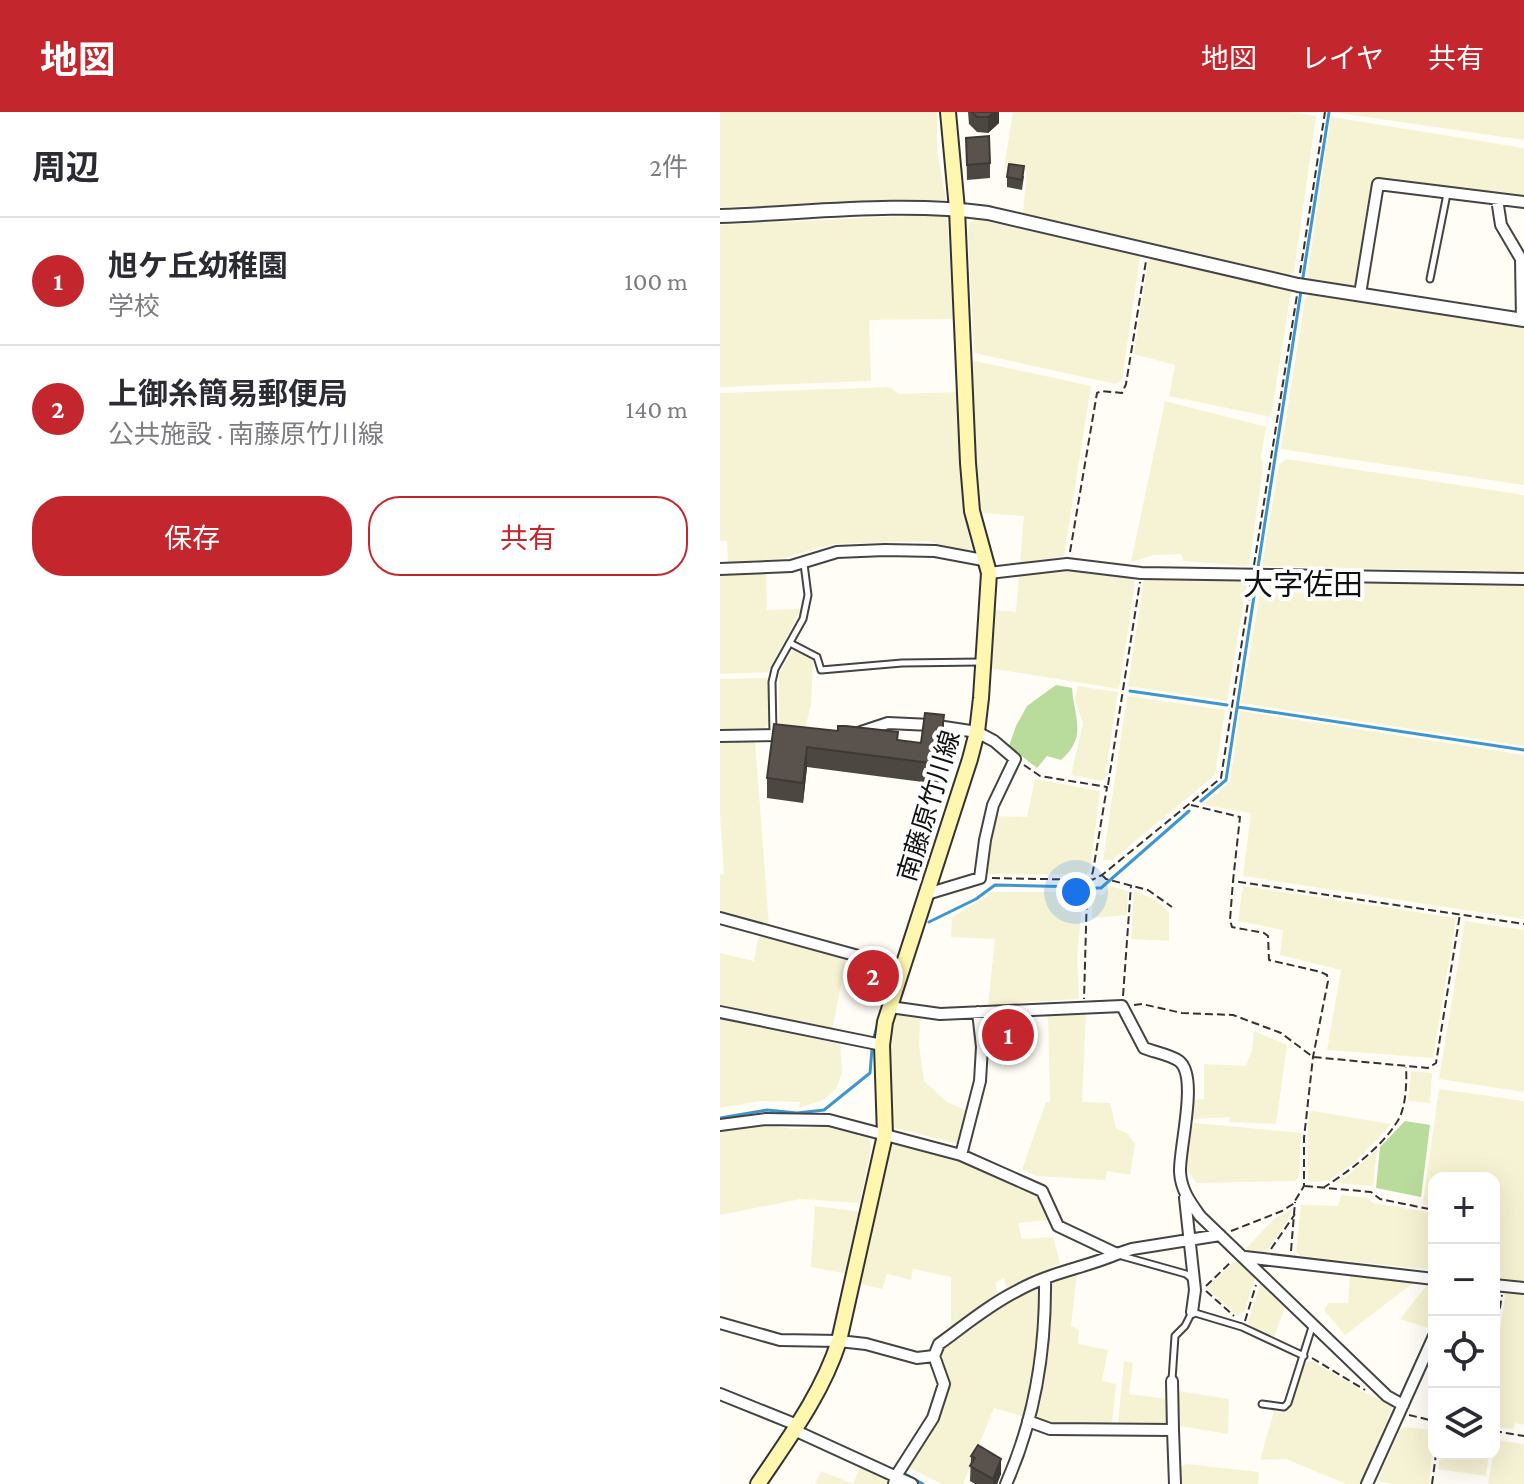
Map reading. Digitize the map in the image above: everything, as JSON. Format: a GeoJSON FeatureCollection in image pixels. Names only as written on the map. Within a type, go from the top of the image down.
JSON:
{"type":"FeatureCollection","features":[{"type":"Feature","properties":{"kind":"main road","name":"南藤原竹川線"},"geometry":{"type":"LineString","coordinates":[[758,1484],[796,1427],[831,1365],[839,1341],[885,1135],[882,1045],[890,1007],[977,732],[986,567],[972,511],[957,209],[948,112]]}},
{"type":"Feature","properties":{"kind":"street"},"geometry":{"type":"LineString","coordinates":[[1360,294],[1378,184],[1524,202]]}},
{"type":"Feature","properties":{"kind":"street"},"geometry":{"type":"LineString","coordinates":[[720,216],[896,208],[988,213],[1298,285],[1523,320],[1521,259],[1501,225],[1497,199]]}},
{"type":"Feature","properties":{"kind":"street"},"geometry":{"type":"LineString","coordinates":[[720,569],[791,566],[837,552],[885,550],[935,551],[986,567],[1071,565],[1141,573],[1524,579]]}},
{"type":"Feature","properties":{"kind":"street"},"geometry":{"type":"LineString","coordinates":[[844,738],[888,723],[931,725],[977,732],[994,741],[1015,759],[993,805],[980,878],[927,894]]}},
{"type":"Feature","properties":{"kind":"street"},"geometry":{"type":"LineString","coordinates":[[720,736],[798,736]]}},
{"type":"Feature","properties":{"kind":"street"},"geometry":{"type":"LineString","coordinates":[[720,918],[902,968]]}},
{"type":"Feature","properties":{"kind":"street"},"geometry":{"type":"LineString","coordinates":[[890,1007],[940,1014],[1122,1006],[1144,1048],[1180,1061],[1186,1072],[1188,1087],[1180,1173],[1195,1290],[1192,1312]]}},
{"type":"Feature","properties":{"kind":"street"},"geometry":{"type":"LineString","coordinates":[[720,1012],[882,1045]]}},
{"type":"Feature","properties":{"kind":"street"},"geometry":{"type":"LineString","coordinates":[[961,1155],[980,1081],[982,1047],[978,1012]]}},
{"type":"Feature","properties":{"kind":"street"},"geometry":{"type":"LineString","coordinates":[[720,1125],[766,1119],[829,1120],[961,1155],[1042,1191],[1058,1226],[1117,1254]]}},
{"type":"Feature","properties":{"kind":"street"},"geometry":{"type":"LineString","coordinates":[[1185,1196],[1200,1216],[1402,1408]]}},
{"type":"Feature","properties":{"kind":"street"},"geometry":{"type":"LineString","coordinates":[[895,1480],[933,1418],[941,1395],[944,1384],[934,1356],[939,1344],[1015,1291],[1045,1278],[1132,1249],[1220,1235]]}},
{"type":"Feature","properties":{"kind":"street"},"geometry":{"type":"LineString","coordinates":[[1242,1255],[1428,1278]]}},
{"type":"Feature","properties":{"kind":"street"},"geometry":{"type":"LineString","coordinates":[[1006,1484],[1028,1421],[1042,1364],[1045,1278]]}},
{"type":"Feature","properties":{"kind":"street"},"geometry":{"type":"LineString","coordinates":[[1500,1286],[1524,1288]]}},
{"type":"Feature","properties":{"kind":"street"},"geometry":{"type":"LineString","coordinates":[[720,1323],[780,1340],[839,1341],[866,1344],[917,1358],[934,1356]]}},
{"type":"Feature","properties":{"kind":"street"},"geometry":{"type":"LineString","coordinates":[[1367,1484],[1428,1350]]}},
{"type":"Feature","properties":{"kind":"street"},"geometry":{"type":"LineString","coordinates":[[1172,1381],[1175,1484]]}},
{"type":"Feature","properties":{"kind":"street"},"geometry":{"type":"LineString","coordinates":[[720,1394],[796,1427],[895,1480],[912,1484]]}},
{"type":"Feature","properties":{"kind":"street"},"geometry":{"type":"LineString","coordinates":[[1028,1421],[1050,1429],[1173,1430]]}},
{"type":"Feature","properties":{"kind":"lane"},"geometry":{"type":"LineString","coordinates":[[1430,279],[1447,193]]}},
{"type":"Feature","properties":{"kind":"lane"},"geometry":{"type":"LineString","coordinates":[[773,734],[772,682],[775,669],[803,619],[808,595],[804,563]]}},
{"type":"Feature","properties":{"kind":"lane"},"geometry":{"type":"LineString","coordinates":[[790,643],[817,657],[821,670],[902,663],[982,662]]}},
{"type":"Feature","properties":{"kind":"lane"},"geometry":{"type":"LineString","coordinates":[[1117,1254],[1186,1274],[1193,1279]]}},
{"type":"Feature","properties":{"kind":"lane"},"geometry":{"type":"LineString","coordinates":[[1172,1381],[1175,1336],[1192,1312],[1245,1327],[1304,1356]]}},
{"type":"Feature","properties":{"kind":"lane"},"geometry":{"type":"LineString","coordinates":[[1262,1404],[1284,1407],[1288,1403],[1313,1324]]}},
{"type":"Feature","properties":{"kind":"path"},"geometry":{"type":"LineString","coordinates":[[980,878],[1092,880],[1221,778],[1325,112]]}},
{"type":"Feature","properties":{"kind":"path"},"geometry":{"type":"LineString","coordinates":[[1071,565],[1069,554],[1097,393],[1122,393],[1126,384],[1148,252]]}},
{"type":"Feature","properties":{"kind":"path"},"geometry":{"type":"LineString","coordinates":[[1084,1008],[1087,893],[1092,880],[1141,573]]}},
{"type":"Feature","properties":{"kind":"path"},"geometry":{"type":"LineString","coordinates":[[1015,759],[1040,776],[1107,787]]}},
{"type":"Feature","properties":{"kind":"path"},"geometry":{"type":"LineString","coordinates":[[1190,805],[1240,817],[1230,920],[1232,927],[1264,933],[1270,940],[1269,960],[1327,975],[1328,981],[1313,1057],[1304,1138],[1304,1186],[1294,1201],[1282,1211],[1220,1235]]}},
{"type":"Feature","properties":{"kind":"path"},"geometry":{"type":"LineString","coordinates":[[1102,875],[1106,879],[1148,890],[1172,907]]}},
{"type":"Feature","properties":{"kind":"path"},"geometry":{"type":"LineString","coordinates":[[1233,881],[1524,924]]}},
{"type":"Feature","properties":{"kind":"path"},"geometry":{"type":"LineString","coordinates":[[1131,885],[1122,1006],[1142,1004],[1182,1013],[1233,1015],[1281,1033],[1313,1057],[1428,1068],[1436,1063],[1460,914]]}},
{"type":"Feature","properties":{"kind":"path"},"geometry":{"type":"LineString","coordinates":[[1323,1188],[1348,1171],[1399,1121],[1406,1066]]}},
{"type":"Feature","properties":{"kind":"path"},"geometry":{"type":"LineString","coordinates":[[1304,1186],[1371,1192],[1380,1199],[1428,1209]]}},
{"type":"Feature","properties":{"kind":"path"},"geometry":{"type":"LineString","coordinates":[[1290,1263],[1296,1213],[1294,1201]]}},
{"type":"Feature","properties":{"kind":"path"},"geometry":{"type":"LineString","coordinates":[[1264,1259],[1296,1213]]}},
{"type":"Feature","properties":{"kind":"path"},"geometry":{"type":"LineString","coordinates":[[1242,1255],[1203,1289],[1245,1327],[1260,1273]]}},
{"type":"Feature","properties":{"kind":"path"},"geometry":{"type":"LineString","coordinates":[[1304,1356],[1313,1358],[1362,1389],[1379,1396],[1385,1395]]}},
{"type":"Feature","properties":{"kind":"path"},"geometry":{"type":"LineString","coordinates":[[1402,1408],[1414,1418],[1428,1420]]}},
{"type":"Feature","properties":{"kind":"path"},"geometry":{"type":"LineString","coordinates":[[1500,1432],[1524,1436]]}},
{"type":"Feature","properties":{"kind":"path"},"geometry":{"type":"LineString","coordinates":[[1432,1484],[1435,1460]]}},
{"type":"Feature","properties":{"kind":"shaded area"},"geometry":{"type":"Polygon","coordinates":[[[720,112],[937,112],[937,151],[946,200],[720,207],[720,112]]]}},
{"type":"Feature","properties":{"kind":"shaded area"},"geometry":{"type":"Polygon","coordinates":[[[1013,112],[1292,112],[1316,116],[1294,272],[1290,275],[1023,213],[1027,171],[1004,168],[1013,112]]]}},
{"type":"Feature","properties":{"kind":"shaded area"},"geometry":{"type":"Polygon","coordinates":[[[1333,112],[1524,112],[1524,140],[1333,112]]]}},
{"type":"Feature","properties":{"kind":"shaded area"},"geometry":{"type":"Polygon","coordinates":[[[1331,117],[1524,148],[1524,197],[1376,180],[1357,287],[1307,278],[1331,117]]]}},
{"type":"Feature","properties":{"kind":"shaded area"},"geometry":{"type":"Polygon","coordinates":[[[947,214],[953,319],[869,320],[871,381],[720,387],[720,225],[947,214]]]}},
{"type":"Feature","properties":{"kind":"shaded area"},"geometry":{"type":"Polygon","coordinates":[[[976,219],[1140,256],[1122,380],[1116,384],[974,353],[968,235],[969,223],[976,219]]]}},
{"type":"Feature","properties":{"kind":"shaded area"},"geometry":{"type":"Polygon","coordinates":[[[1151,258],[1291,291],[1271,417],[1169,396],[1175,365],[1134,354],[1151,258]]]}},
{"type":"Feature","properties":{"kind":"shaded area"},"geometry":{"type":"Polygon","coordinates":[[[1309,295],[1524,328],[1524,485],[1281,449],[1305,299],[1309,295]]]}},
{"type":"Feature","properties":{"kind":"shaded area"},"geometry":{"type":"Polygon","coordinates":[[[975,361],[1091,386],[1064,556],[1020,563],[1024,516],[979,513],[972,363],[975,361]]]}},
{"type":"Feature","properties":{"kind":"shaded area"},"geometry":{"type":"Polygon","coordinates":[[[890,387],[899,394],[957,392],[962,503],[972,551],[925,541],[834,544],[780,559],[728,562],[727,541],[720,541],[720,393],[890,387]]]}},
{"type":"Feature","properties":{"kind":"shaded area"},"geometry":{"type":"Polygon","coordinates":[[[1165,401],[1266,427],[1249,564],[1245,566],[1183,561],[1182,554],[1154,555],[1131,562],[1165,401]]]}},
{"type":"Feature","properties":{"kind":"shaded area"},"geometry":{"type":"Polygon","coordinates":[[[1286,459],[1524,495],[1524,572],[1262,566],[1279,465],[1286,459]]]}},
{"type":"Feature","properties":{"kind":"shaded area"},"geometry":{"type":"Polygon","coordinates":[[[1063,570],[1133,578],[1135,583],[1119,689],[989,668],[993,610],[1016,612],[1019,575],[1063,570]]]}},
{"type":"Feature","properties":{"kind":"shaded area"},"geometry":{"type":"Polygon","coordinates":[[[766,572],[767,610],[801,609],[768,672],[720,674],[720,574],[766,572]]]}},
{"type":"Feature","properties":{"kind":"shaded area"},"geometry":{"type":"Polygon","coordinates":[[[1144,579],[1243,579],[1247,582],[1227,701],[1128,686],[1144,579]]]}},
{"type":"Feature","properties":{"kind":"shaded area"},"geometry":{"type":"Polygon","coordinates":[[[1262,582],[1524,586],[1524,746],[1241,703],[1262,582]]]}},
{"type":"Feature","properties":{"kind":"shaded area"},"geometry":{"type":"Polygon","coordinates":[[[793,650],[813,660],[811,704],[805,729],[779,728],[779,674],[793,650]]]}},
{"type":"Feature","properties":{"kind":"shaded area"},"geometry":{"type":"Polygon","coordinates":[[[769,678],[770,722],[764,728],[720,729],[720,679],[769,678]]]}},
{"type":"Feature","properties":{"kind":"shaded area"},"geometry":{"type":"Polygon","coordinates":[[[1078,686],[1118,692],[1105,778],[1102,781],[1071,775],[1083,723],[1075,699],[1078,686]]]}},
{"type":"Feature","properties":{"kind":"shaded area"},"geometry":{"type":"Polygon","coordinates":[[[1127,696],[1225,710],[1215,775],[1112,860],[1103,860],[1127,696]]]}},
{"type":"Feature","properties":{"kind":"shaded area"},"geometry":{"type":"Polygon","coordinates":[[[1240,711],[1524,755],[1524,919],[1243,876],[1251,813],[1203,805],[1230,782],[1240,711]]]}},
{"type":"Feature","properties":{"kind":"shaded area"},"geometry":{"type":"Polygon","coordinates":[[[755,741],[769,926],[720,913],[720,875],[724,874],[720,742],[755,741]]]}},
{"type":"Feature","properties":{"kind":"shaded area"},"geometry":{"type":"Polygon","coordinates":[[[1035,779],[1100,791],[1090,870],[1086,875],[987,874],[990,839],[998,816],[1027,817],[1035,779]]]}},
{"type":"Feature","properties":{"kind":"shaded area"},"geometry":{"type":"Polygon","coordinates":[[[1110,886],[1128,891],[1127,915],[1092,918],[1092,894],[1103,895],[1110,886]]]}},
{"type":"Feature","properties":{"kind":"shaded area"},"geometry":{"type":"Polygon","coordinates":[[[1243,886],[1456,918],[1433,1058],[1327,1050],[1341,970],[1280,955],[1283,930],[1238,921],[1243,886]]]}},
{"type":"Feature","properties":{"kind":"shaded area"},"geometry":{"type":"Polygon","coordinates":[[[1134,891],[1157,900],[1169,913],[1169,941],[1131,939],[1134,891]]]}},
{"type":"Feature","properties":{"kind":"shaded area"},"geometry":{"type":"Polygon","coordinates":[[[994,892],[1083,892],[1077,999],[988,1005],[995,939],[951,937],[952,917],[994,892]]]}},
{"type":"Feature","properties":{"kind":"shaded area"},"geometry":{"type":"Polygon","coordinates":[[[1465,921],[1524,930],[1524,1092],[1439,1079],[1465,921]]]}},
{"type":"Feature","properties":{"kind":"shaded area"},"geometry":{"type":"Polygon","coordinates":[[[759,935],[846,957],[832,1031],[720,1008],[720,953],[754,961],[759,935]]]}},
{"type":"Feature","properties":{"kind":"shaded area"},"geometry":{"type":"Polygon","coordinates":[[[1086,1012],[1082,1102],[1110,1103],[1116,1128],[1128,1134],[1135,1144],[1130,1175],[1107,1171],[1105,1180],[1037,1176],[1022,1169],[1046,1102],[1050,1102],[1048,1015],[1086,1012]]]}},
{"type":"Feature","properties":{"kind":"shaded area"},"geometry":{"type":"Polygon","coordinates":[[[899,1015],[920,1018],[919,1045],[924,1081],[947,1102],[968,1111],[959,1144],[892,1127],[890,1028],[894,1018],[899,1015]]]}},
{"type":"Feature","properties":{"kind":"shaded area"},"geometry":{"type":"Polygon","coordinates":[[[720,1018],[840,1044],[842,1073],[836,1089],[823,1100],[799,1108],[800,1102],[760,1101],[720,1108],[720,1018]]]}},
{"type":"Feature","properties":{"kind":"shaded area"},"geometry":{"type":"Polygon","coordinates":[[[1254,1031],[1287,1045],[1276,1124],[1229,1122],[1230,1117],[1193,1119],[1194,1100],[1204,1099],[1204,1064],[1246,1066],[1252,1051],[1254,1031]]]}},
{"type":"Feature","properties":{"kind":"shaded area"},"geometry":{"type":"Polygon","coordinates":[[[1411,1071],[1432,1073],[1430,1103],[1408,1101],[1411,1071]]]}},
{"type":"Feature","properties":{"kind":"shaded area"},"geometry":{"type":"Polygon","coordinates":[[[1439,1089],[1524,1101],[1524,1282],[1500,1280],[1500,1172],[1428,1172],[1428,1205],[1423,1204],[1439,1089]]]}},
{"type":"Feature","properties":{"kind":"shaded area"},"geometry":{"type":"Polygon","coordinates":[[[1309,1113],[1391,1124],[1354,1163],[1329,1180],[1308,1181],[1309,1113]]]}},
{"type":"Feature","properties":{"kind":"shaded area"},"geometry":{"type":"Polygon","coordinates":[[[1195,1123],[1301,1133],[1299,1176],[1295,1181],[1196,1183],[1185,1171],[1191,1126],[1195,1123]]]}},
{"type":"Feature","properties":{"kind":"shaded area"},"geometry":{"type":"Polygon","coordinates":[[[766,1125],[795,1129],[836,1127],[869,1137],[871,1148],[860,1203],[801,1199],[720,1215],[720,1132],[766,1125]]]}},
{"type":"Feature","properties":{"kind":"shaded area"},"geometry":{"type":"Polygon","coordinates":[[[891,1144],[961,1159],[1040,1194],[1049,1220],[1018,1223],[1022,1239],[1053,1237],[1060,1263],[1007,1290],[1004,1278],[996,1282],[997,1297],[951,1329],[951,1277],[913,1269],[911,1280],[887,1274],[882,1289],[860,1284],[891,1144]]]}},
{"type":"Feature","properties":{"kind":"shaded area"},"geometry":{"type":"Polygon","coordinates":[[[1377,1149],[1373,1186],[1336,1183],[1348,1175],[1377,1149]]]}},
{"type":"Feature","properties":{"kind":"shaded area"},"geometry":{"type":"Polygon","coordinates":[[[1341,1195],[1428,1212],[1428,1269],[1300,1256],[1296,1252],[1301,1205],[1338,1206],[1341,1195]]]}},
{"type":"Feature","properties":{"kind":"shaded area"},"geometry":{"type":"Polygon","coordinates":[[[815,1206],[861,1212],[848,1274],[811,1267],[815,1206]]]}},
{"type":"Feature","properties":{"kind":"shaded area"},"geometry":{"type":"Polygon","coordinates":[[[1292,1209],[1292,1214],[1265,1254],[1247,1251],[1246,1248],[1274,1219],[1292,1209]]]}},
{"type":"Feature","properties":{"kind":"shaded area"},"geometry":{"type":"Polygon","coordinates":[[[1239,1258],[1256,1275],[1245,1310],[1238,1316],[1206,1288],[1239,1258]]]}},
{"type":"Feature","properties":{"kind":"shaded area"},"geometry":{"type":"Polygon","coordinates":[[[1077,1272],[1071,1326],[1079,1330],[1078,1344],[1108,1350],[1102,1381],[1116,1384],[1112,1425],[1048,1423],[1038,1420],[1034,1414],[1045,1370],[1050,1318],[1048,1284],[1077,1272]]]}},
{"type":"Feature","properties":{"kind":"shaded area"},"geometry":{"type":"Polygon","coordinates":[[[1350,1275],[1413,1283],[1345,1335],[1324,1310],[1328,1303],[1348,1303],[1350,1275]]]}},
{"type":"Feature","properties":{"kind":"shaded area"},"geometry":{"type":"Polygon","coordinates":[[[1261,1281],[1286,1304],[1274,1338],[1250,1327],[1248,1322],[1261,1281]]]}},
{"type":"Feature","properties":{"kind":"shaded area"},"geometry":{"type":"Polygon","coordinates":[[[1427,1285],[1428,1285],[1428,1328],[1400,1319],[1427,1285]]]}},
{"type":"Feature","properties":{"kind":"shaded area"},"geometry":{"type":"Polygon","coordinates":[[[1033,1286],[1041,1293],[1040,1356],[1025,1417],[994,1408],[963,1484],[942,1484],[910,1468],[910,1462],[936,1425],[948,1385],[939,1355],[942,1345],[1033,1286]]]}},
{"type":"Feature","properties":{"kind":"shaded area"},"geometry":{"type":"Polygon","coordinates":[[[1506,1292],[1524,1293],[1524,1425],[1515,1423],[1513,1429],[1500,1428],[1500,1330],[1506,1292]]]}},
{"type":"Feature","properties":{"kind":"shaded area"},"geometry":{"type":"Polygon","coordinates":[[[1124,1361],[1133,1363],[1129,1394],[1167,1399],[1168,1420],[1165,1425],[1118,1424],[1124,1361]]]}},
{"type":"Feature","properties":{"kind":"shaded area"},"geometry":{"type":"Polygon","coordinates":[[[1312,1361],[1393,1406],[1361,1484],[1346,1484],[1286,1459],[1260,1460],[1274,1411],[1288,1412],[1305,1363],[1312,1361]]]}},
{"type":"Feature","properties":{"kind":"shaded area"},"geometry":{"type":"Polygon","coordinates":[[[1178,1391],[1229,1399],[1228,1434],[1180,1426],[1178,1391]]]}},
{"type":"Feature","properties":{"kind":"shaded area"},"geometry":{"type":"Polygon","coordinates":[[[1405,1427],[1428,1429],[1428,1460],[1431,1460],[1429,1484],[1377,1481],[1400,1430],[1405,1427]]]}},
{"type":"Feature","properties":{"kind":"shaded area"},"geometry":{"type":"Polygon","coordinates":[[[1500,1441],[1524,1444],[1524,1484],[1488,1484],[1492,1460],[1500,1460],[1500,1441]]]}},
{"type":"Feature","properties":{"kind":"shaded area"},"geometry":{"type":"Polygon","coordinates":[[[1439,1460],[1488,1460],[1486,1476],[1438,1469],[1439,1460]]]}},
{"type":"Feature","properties":{"kind":"shaded area"},"geometry":{"type":"Polygon","coordinates":[[[1186,1464],[1259,1472],[1258,1484],[1180,1484],[1179,1468],[1186,1464]]]}},
{"type":"Feature","properties":{"kind":"shaded area"},"geometry":{"type":"Polygon","coordinates":[[[861,1465],[890,1478],[888,1484],[853,1484],[861,1465]]]}},
{"type":"Feature","properties":{"kind":"shaded area"},"geometry":{"type":"Polygon","coordinates":[[[821,1471],[853,1484],[815,1484],[821,1471]]]}},
{"type":"Feature","properties":{"kind":"green space"},"geometry":{"type":"Polygon","coordinates":[[[1056,685],[1072,688],[1077,735],[1061,760],[1047,756],[1037,768],[1009,746],[1027,706],[1056,685]]]}},
{"type":"Feature","properties":{"kind":"green space"},"geometry":{"type":"Polygon","coordinates":[[[1405,1121],[1430,1125],[1421,1197],[1376,1188],[1380,1147],[1405,1121]]]}},
{"type":"Feature","properties":{"kind":"building"},"geometry":{"type":"Polygon","coordinates":[[[972,112],[994,112],[988,117],[977,117],[972,112]]]}},
{"type":"Feature","properties":{"kind":"building"},"geometry":{"type":"Polygon","coordinates":[[[989,136],[990,163],[967,165],[966,138],[989,136]]]}},
{"type":"Feature","properties":{"kind":"building"},"geometry":{"type":"Polygon","coordinates":[[[1009,164],[1024,166],[1022,180],[1007,177],[1009,164]]]}},
{"type":"Feature","properties":{"kind":"building"},"geometry":{"type":"Polygon","coordinates":[[[925,713],[944,715],[938,764],[807,747],[803,783],[767,778],[774,724],[838,731],[838,726],[846,726],[898,732],[897,740],[921,743],[925,713]]]}},
{"type":"Feature","properties":{"kind":"building"},"geometry":{"type":"Polygon","coordinates":[[[978,1445],[1001,1459],[993,1479],[970,1466],[975,1458],[971,1456],[978,1445]]]}},
{"type":"Feature","properties":{"kind":"waterway"},"geometry":{"type":"LineString","coordinates":[[1303,277],[1329,112]]}},
{"type":"Feature","properties":{"kind":"waterway"},"geometry":{"type":"LineString","coordinates":[[1258,567],[1301,291]]}},
{"type":"Feature","properties":{"kind":"waterway"},"geometry":{"type":"LineString","coordinates":[[1201,801],[1226,780],[1256,583]]}},
{"type":"Feature","properties":{"kind":"waterway"},"geometry":{"type":"LineString","coordinates":[[1130,691],[1227,705]]}},
{"type":"Feature","properties":{"kind":"waterway"},"geometry":{"type":"LineString","coordinates":[[1238,707],[1524,750]]}},
{"type":"Feature","properties":{"kind":"waterway"},"geometry":{"type":"LineString","coordinates":[[1095,888],[1101,888],[1189,811]]}},
{"type":"Feature","properties":{"kind":"waterway"},"geometry":{"type":"LineString","coordinates":[[929,922],[976,899],[995,885],[1082,887]]}},
{"type":"Feature","properties":{"kind":"waterway"},"geometry":{"type":"LineString","coordinates":[[873,1040],[892,979]]}},
{"type":"Feature","properties":{"kind":"waterway"},"geometry":{"type":"LineString","coordinates":[[720,1118],[767,1110],[797,1113],[824,1110],[870,1073],[872,1049]]}},
{"type":"Feature","properties":{"kind":"waterway"},"geometry":{"type":"LineString","coordinates":[[905,1474],[923,1484]]}},
{"type":"Feature","properties":{"kind":"place","name":"上御糸簡易郵便局"},"geometry":{"type":"Point","coordinates":[873,976]}},
{"type":"Feature","properties":{"kind":"place","name":"旭ケ丘幼稚園"},"geometry":{"type":"Point","coordinates":[1008,1035]}},
{"type":"Feature","properties":{"kind":"district","name":"大字佐田"},"geometry":{"type":"Point","coordinates":[1303,584]}}]}
